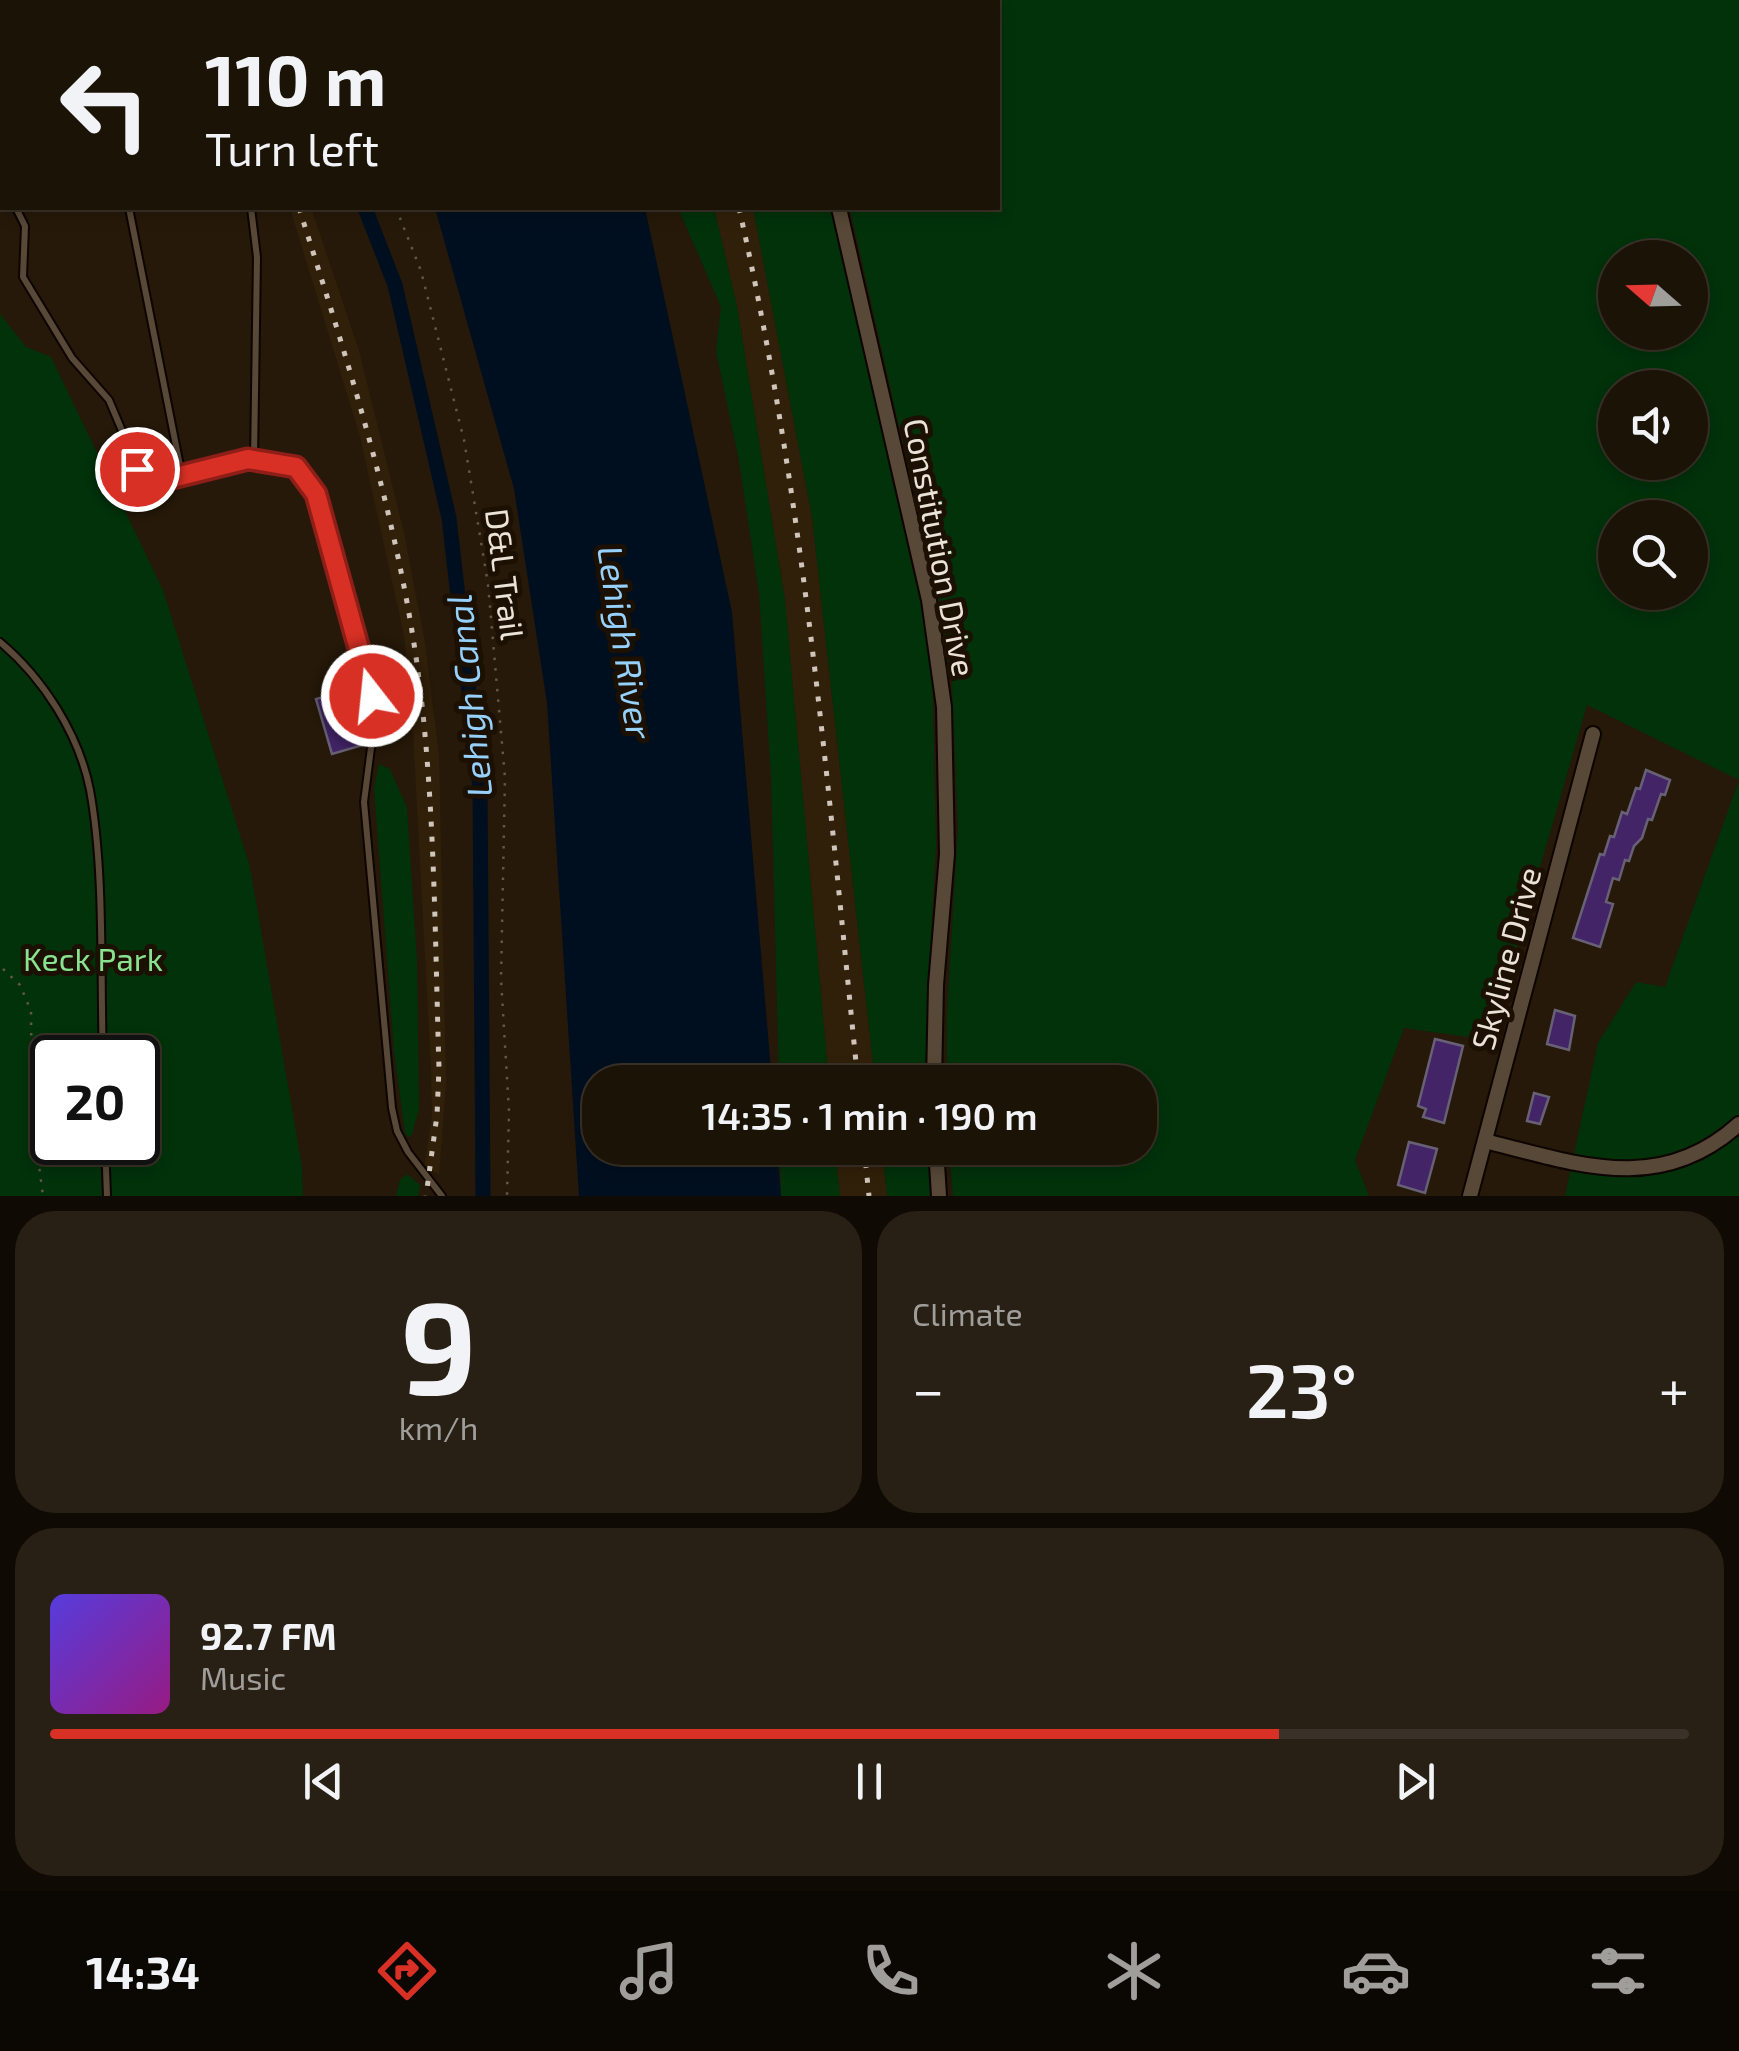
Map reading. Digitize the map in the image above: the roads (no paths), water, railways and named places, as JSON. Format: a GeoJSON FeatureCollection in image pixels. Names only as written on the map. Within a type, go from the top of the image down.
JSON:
{"type":"FeatureCollection","features":[{"type":"Feature","properties":{"kind":"street","name":"Constitution Drive"},"geometry":{"type":"LineString","coordinates":[[839,210],[926,582],[939,654],[944,707],[946,854],[934,1065]]}},
{"type":"Feature","properties":{"kind":"street","name":"Skyline Drive"},"geometry":{"type":"LineString","coordinates":[[1470,1196],[1593,734]]}},
{"type":"Feature","properties":{"kind":"street"},"geometry":{"type":"LineString","coordinates":[[1485,1140],[1593,1168],[1644,1170],[1698,1153],[1739,1124]]}},
{"type":"Feature","properties":{"kind":"street"},"geometry":{"type":"LineString","coordinates":[[937,1165],[938,1196]]}},
{"type":"Feature","properties":{"kind":"lane"},"geometry":{"type":"LineString","coordinates":[[17,210],[24,226],[23,277],[72,358],[108,400],[142,478],[152,483],[254,460],[296,467],[316,494],[375,718],[364,802],[392,1108],[397,1131],[408,1152],[442,1196]]}},
{"type":"Feature","properties":{"kind":"lane"},"geometry":{"type":"LineString","coordinates":[[129,210],[182,476]]}},
{"type":"Feature","properties":{"kind":"lane"},"geometry":{"type":"LineString","coordinates":[[251,210],[258,257],[254,460]]}},
{"type":"Feature","properties":{"kind":"lane"},"geometry":{"type":"LineString","coordinates":[[0,642],[51,700],[77,749],[89,787],[102,1035]]}},
{"type":"Feature","properties":{"kind":"lane"},"geometry":{"type":"LineString","coordinates":[[106,1165],[107,1196]]}},
{"type":"Feature","properties":{"kind":"water","name":"Lehigh River"},"geometry":{"type":"Polygon","coordinates":[[[436,210],[645,210],[732,612],[771,1065],[582,1065],[582,1165],[778,1165],[781,1196],[579,1196],[547,703],[514,489],[436,210]]]}},
{"type":"Feature","properties":{"kind":"waterway","name":"Lehigh Canal"},"geometry":{"type":"LineString","coordinates":[[366,210],[395,285],[449,518],[480,788],[483,1196]]}},
{"type":"Feature","properties":{"kind":"railway"},"geometry":{"type":"LineString","coordinates":[[300,210],[354,385],[386,505],[420,687],[432,830],[439,1068],[426,1196]]}},
{"type":"Feature","properties":{"kind":"railway"},"geometry":{"type":"LineString","coordinates":[[739,210],[781,425],[812,643],[856,1065]]}},
{"type":"Feature","properties":{"kind":"railway"},"geometry":{"type":"LineString","coordinates":[[866,1165],[869,1196]]}},
{"type":"Feature","properties":{"kind":"park label","name":"Keck Park"},"geometry":{"type":"Point","coordinates":[93,958]}}]}
